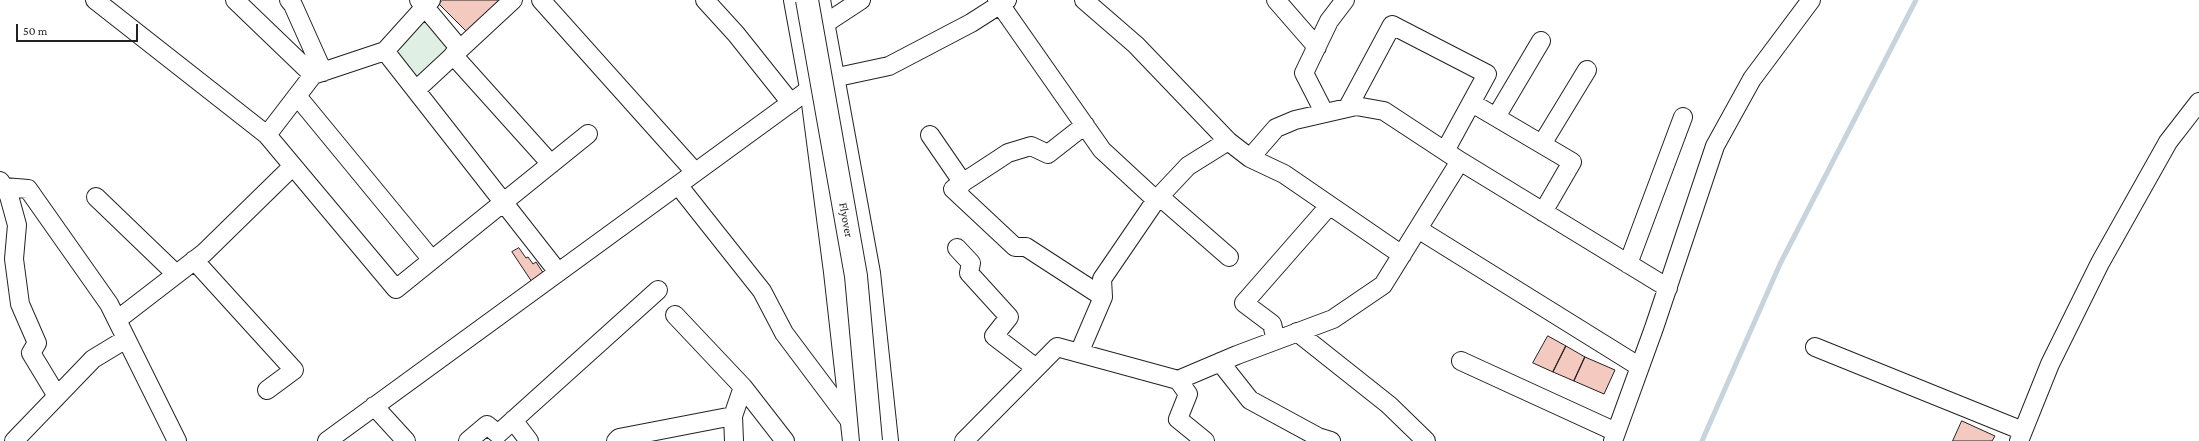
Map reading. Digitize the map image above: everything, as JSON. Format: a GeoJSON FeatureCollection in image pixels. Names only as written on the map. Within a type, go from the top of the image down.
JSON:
{"type":"FeatureCollection","features":[{"type":"Feature","properties":{"kind":"main road"},"geometry":{"type":"LineString","coordinates":[[795,0],[811,88],[854,433]]}},
{"type":"Feature","properties":{"kind":"main road","name":"Flyover"},"geometry":{"type":"LineString","coordinates":[[807,0],[856,276],[871,441]]}},
{"type":"Feature","properties":{"kind":"main road"},"geometry":{"type":"LineString","coordinates":[[819,0],[869,273],[887,441]]}},
{"type":"Feature","properties":{"kind":"street"},"geometry":{"type":"LineString","coordinates":[[94,0],[267,135],[396,289],[588,134]]}},
{"type":"Feature","properties":{"kind":"street"},"geometry":{"type":"LineString","coordinates":[[235,0],[318,73]]}},
{"type":"Feature","properties":{"kind":"street"},"geometry":{"type":"LineString","coordinates":[[289,0],[293,5],[318,73]]}},
{"type":"Feature","properties":{"kind":"street"},"geometry":{"type":"LineString","coordinates":[[416,90],[513,0]]}},
{"type":"Feature","properties":{"kind":"street"},"geometry":{"type":"LineString","coordinates":[[540,0],[695,172]]}},
{"type":"Feature","properties":{"kind":"street"},"geometry":{"type":"LineString","coordinates":[[705,0],[736,34],[791,103]]}},
{"type":"Feature","properties":{"kind":"street"},"geometry":{"type":"LineString","coordinates":[[824,25],[861,0]]}},
{"type":"Feature","properties":{"kind":"street"},"geometry":{"type":"LineString","coordinates":[[1084,0],[1136,45],[1228,141],[1250,158],[1284,174],[1402,255]]}},
{"type":"Feature","properties":{"kind":"street"},"geometry":{"type":"LineString","coordinates":[[1276,0],[1316,47]]}},
{"type":"Feature","properties":{"kind":"street"},"geometry":{"type":"LineString","coordinates":[[1324,112],[1304,73],[1329,21],[1345,0]]}},
{"type":"Feature","properties":{"kind":"street"},"geometry":{"type":"LineString","coordinates":[[1461,362],[1615,437],[1668,288],[1715,146],[1752,80],[1811,0]]}},
{"type":"Feature","properties":{"kind":"street"},"geometry":{"type":"LineString","coordinates":[[326,441],[811,88],[833,78],[889,66],[971,23],[1002,1],[1102,150],[1157,198],[1229,257]]}},
{"type":"Feature","properties":{"kind":"street"},"geometry":{"type":"LineString","coordinates":[[267,135],[297,96],[318,73],[385,51],[425,2],[457,52],[551,164]]}},
{"type":"Feature","properties":{"kind":"street"},"geometry":{"type":"LineString","coordinates":[[1348,107],[1392,24],[1487,74],[1445,151]]}},
{"type":"Feature","properties":{"kind":"street"},"geometry":{"type":"LineString","coordinates":[[1496,117],[1541,41]]}},
{"type":"Feature","properties":{"kind":"street"},"geometry":{"type":"LineString","coordinates":[[385,51],[558,272]]}},
{"type":"Feature","properties":{"kind":"street"},"geometry":{"type":"LineString","coordinates":[[1542,144],[1587,70]]}},
{"type":"Feature","properties":{"kind":"street"},"geometry":{"type":"LineString","coordinates":[[297,96],[432,260]]}},
{"type":"Feature","properties":{"kind":"street"},"geometry":{"type":"LineString","coordinates":[[1472,102],[1572,162],[1543,212]]}},
{"type":"Feature","properties":{"kind":"street"},"geometry":{"type":"LineString","coordinates":[[1815,347],[2021,436],[2050,364],[2100,263],[2168,142],[2199,102]]}},
{"type":"Feature","properties":{"kind":"street"},"geometry":{"type":"LineString","coordinates":[[1250,158],[1276,128],[1295,120],[1324,112],[1356,106],[1384,111],[1460,161],[1668,288]]}},
{"type":"Feature","properties":{"kind":"street"},"geometry":{"type":"LineString","coordinates":[[1628,264],[1683,117]]}},
{"type":"Feature","properties":{"kind":"street"},"geometry":{"type":"LineString","coordinates":[[1085,125],[1048,154],[1031,146],[1008,154],[953,189],[1015,247],[1026,246],[1103,297]]}},
{"type":"Feature","properties":{"kind":"street"},"geometry":{"type":"LineString","coordinates":[[930,135],[963,183]]}},
{"type":"Feature","properties":{"kind":"street"},"geometry":{"type":"LineString","coordinates":[[1079,353],[1103,297],[1102,279],[1157,198],[1188,166],[1228,141]]}},
{"type":"Feature","properties":{"kind":"street"},"geometry":{"type":"LineString","coordinates":[[964,441],[1057,348],[1178,380],[1220,362],[1333,319],[1383,285],[1460,161]]}},
{"type":"Feature","properties":{"kind":"street"},"geometry":{"type":"LineString","coordinates":[[117,320],[194,260],[293,166]]}},
{"type":"Feature","properties":{"kind":"street"},"geometry":{"type":"LineString","coordinates":[[2,184],[28,189],[109,304],[177,441]]}},
{"type":"Feature","properties":{"kind":"street"},"geometry":{"type":"LineString","coordinates":[[2,184],[9,196],[17,225],[14,259],[20,304],[36,344],[31,353],[57,396]]}},
{"type":"Feature","properties":{"kind":"street"},"geometry":{"type":"LineString","coordinates":[[678,185],[762,291],[784,333],[854,433]]}},
{"type":"Feature","properties":{"kind":"street"},"geometry":{"type":"LineString","coordinates":[[96,197],[176,274]]}},
{"type":"Feature","properties":{"kind":"street"},"geometry":{"type":"LineString","coordinates":[[1276,340],[1272,324],[1244,303],[1329,206]]}},
{"type":"Feature","properties":{"kind":"street"},"geometry":{"type":"LineString","coordinates":[[1418,229],[1640,367]]}},
{"type":"Feature","properties":{"kind":"street"},"geometry":{"type":"LineString","coordinates":[[957,248],[971,263],[969,273],[1009,317],[994,336],[1036,368]]}},
{"type":"Feature","properties":{"kind":"street"},"geometry":{"type":"LineString","coordinates":[[194,260],[294,370],[267,390]]}},
{"type":"Feature","properties":{"kind":"street"},"geometry":{"type":"LineString","coordinates":[[468,441],[487,425],[498,434],[658,290]]}},
{"type":"Feature","properties":{"kind":"street"},"geometry":{"type":"LineString","coordinates":[[675,315],[744,387],[785,441]]}},
{"type":"Feature","properties":{"kind":"street"},"geometry":{"type":"LineString","coordinates":[[1298,332],[1389,405],[1426,441]]}},
{"type":"Feature","properties":{"kind":"street"},"geometry":{"type":"LineString","coordinates":[[14,441],[93,359],[126,339]]}},
{"type":"Feature","properties":{"kind":"street"},"geometry":{"type":"LineString","coordinates":[[1220,362],[1250,400],[1318,437],[1331,441]]}},
{"type":"Feature","properties":{"kind":"street"},"geometry":{"type":"LineString","coordinates":[[1178,380],[1188,394],[1178,419],[1205,441]]}},
{"type":"Feature","properties":{"kind":"street"},"geometry":{"type":"LineString","coordinates":[[734,441],[733,416],[744,387]]}},
{"type":"Feature","properties":{"kind":"street"},"geometry":{"type":"LineString","coordinates":[[374,406],[406,441]]}},
{"type":"Feature","properties":{"kind":"street"},"geometry":{"type":"LineString","coordinates":[[616,441],[619,438],[733,416]]}},
{"type":"Feature","properties":{"kind":"street"},"geometry":{"type":"LineString","coordinates":[[513,420],[529,441]]}},
{"type":"Feature","properties":{"kind":"green space"},"geometry":{"type":"Polygon","coordinates":[[[424,17],[451,47],[415,81],[388,51],[424,17]]]}},
{"type":"Feature","properties":{"kind":"building"},"geometry":{"type":"Polygon","coordinates":[[[443,0],[499,0],[468,33],[439,4],[443,0]]]}},
{"type":"Feature","properties":{"kind":"building"},"geometry":{"type":"Polygon","coordinates":[[[519,248],[526,258],[528,257],[533,264],[536,262],[544,274],[532,282],[512,252],[519,248]]]}},
{"type":"Feature","properties":{"kind":"building"},"geometry":{"type":"Polygon","coordinates":[[[1548,336],[1566,346],[1553,372],[1533,363],[1548,336]]]}},
{"type":"Feature","properties":{"kind":"building"},"geometry":{"type":"Polygon","coordinates":[[[1566,346],[1585,357],[1574,381],[1553,372],[1566,346]]]}},
{"type":"Feature","properties":{"kind":"building"},"geometry":{"type":"Polygon","coordinates":[[[1585,357],[1615,370],[1604,394],[1574,381],[1585,357]]]}},
{"type":"Feature","properties":{"kind":"building"},"geometry":{"type":"Polygon","coordinates":[[[1962,421],[1995,436],[1992,441],[1953,441],[1962,421]]]}},
{"type":"Feature","properties":{"kind":"waterway"},"geometry":{"type":"LineString","coordinates":[[1702,441],[1780,264],[1916,0]]}}]}
